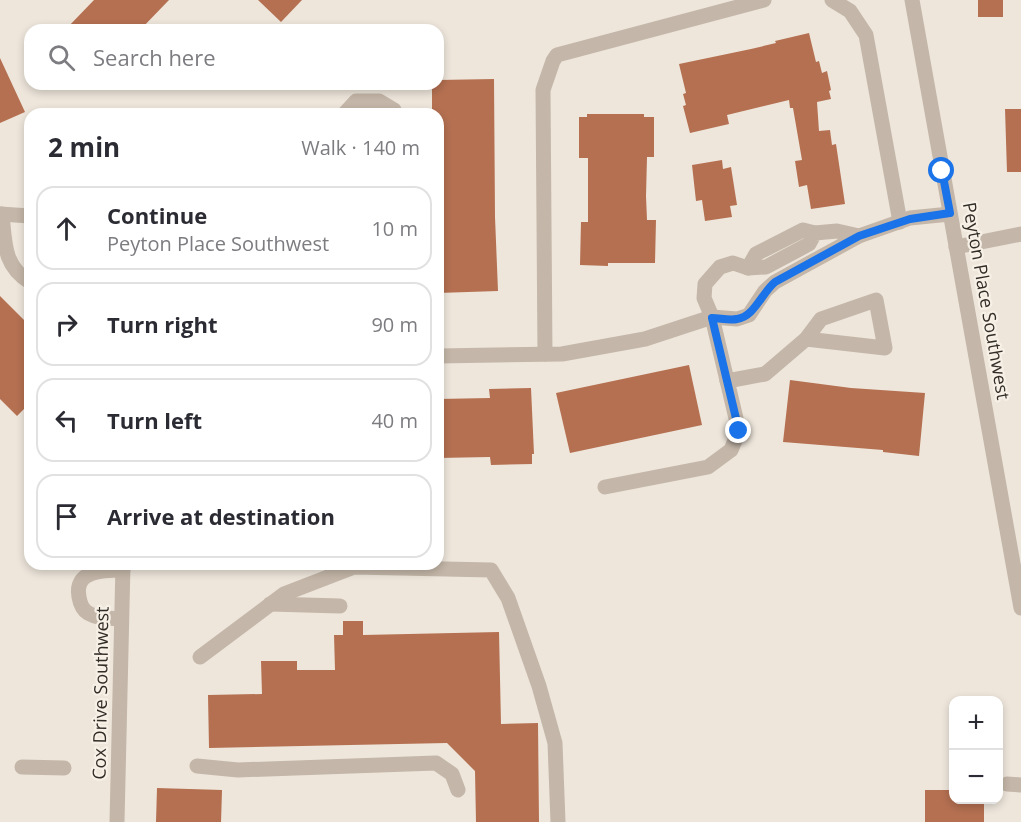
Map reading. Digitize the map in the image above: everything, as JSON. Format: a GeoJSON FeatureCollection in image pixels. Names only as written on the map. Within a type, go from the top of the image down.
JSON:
{"type":"FeatureCollection","features":[{"type":"Feature","properties":{"kind":"street"},"geometry":{"type":"LineString","coordinates":[[545,354],[543,90],[552,61],[558,55],[764,0]]}},
{"type":"Feature","properties":{"kind":"street"},"geometry":{"type":"LineString","coordinates":[[832,0],[850,11],[866,35],[900,222]]}},
{"type":"Feature","properties":{"kind":"street","name":"Peyton Place Southwest"},"geometry":{"type":"LineString","coordinates":[[912,0],[1021,608]]}},
{"type":"Feature","properties":{"kind":"street"},"geometry":{"type":"LineString","coordinates":[[350,108],[356,101],[379,101],[391,108]]}},
{"type":"Feature","properties":{"kind":"street"},"geometry":{"type":"LineString","coordinates":[[444,356],[562,354],[645,339],[712,318],[737,320],[749,315],[765,291],[775,282],[859,236],[910,219],[950,213]]}},
{"type":"Feature","properties":{"kind":"street"},"geometry":{"type":"LineString","coordinates":[[24,216],[1,214],[6,250],[15,271],[24,278]]}},
{"type":"Feature","properties":{"kind":"street"},"geometry":{"type":"LineString","coordinates":[[605,487],[708,467],[731,450],[739,431],[712,318],[704,298],[705,284],[720,267],[733,263],[748,268],[766,267],[792,245],[803,230],[815,233],[837,231],[859,236]]}},
{"type":"Feature","properties":{"kind":"street"},"geometry":{"type":"LineString","coordinates":[[956,247],[1021,234]]}},
{"type":"Feature","properties":{"kind":"street"},"geometry":{"type":"LineString","coordinates":[[792,245],[802,267]]}},
{"type":"Feature","properties":{"kind":"street"},"geometry":{"type":"LineString","coordinates":[[748,268],[756,254],[792,245]]}},
{"type":"Feature","properties":{"kind":"street"},"geometry":{"type":"LineString","coordinates":[[766,267],[775,282]]}},
{"type":"Feature","properties":{"kind":"street"},"geometry":{"type":"LineString","coordinates":[[727,381],[765,374],[806,339],[821,319],[876,300],[885,348],[806,339]]}},
{"type":"Feature","properties":{"kind":"street"},"geometry":{"type":"LineString","coordinates":[[444,569],[491,570],[508,598],[539,686],[555,743],[558,822]]}},
{"type":"Feature","properties":{"kind":"street"},"geometry":{"type":"LineString","coordinates":[[104,570],[88,574],[80,580],[78,592],[80,603],[86,612],[99,617],[121,619]]}},
{"type":"Feature","properties":{"kind":"street","name":"Cox Drive Southwest"},"geometry":{"type":"LineString","coordinates":[[117,822],[123,570]]}},
{"type":"Feature","properties":{"kind":"street"},"geometry":{"type":"LineString","coordinates":[[200,657],[284,594],[346,570]]}},
{"type":"Feature","properties":{"kind":"street"},"geometry":{"type":"LineString","coordinates":[[270,604],[340,606]]}},
{"type":"Feature","properties":{"kind":"street"},"geometry":{"type":"LineString","coordinates":[[197,766],[238,770],[436,763],[452,774],[458,790]]}},
{"type":"Feature","properties":{"kind":"street"},"geometry":{"type":"LineString","coordinates":[[22,767],[64,768]]}},
{"type":"Feature","properties":{"kind":"building"},"geometry":{"type":"Polygon","coordinates":[[[94,0],[169,0],[146,24],[71,24],[94,0]]]}},
{"type":"Feature","properties":{"kind":"building"},"geometry":{"type":"Polygon","coordinates":[[[258,0],[302,0],[281,22],[258,0]]]}},
{"type":"Feature","properties":{"kind":"building"},"geometry":{"type":"Polygon","coordinates":[[[978,0],[1003,0],[1003,17],[978,17],[978,0]]]}},
{"type":"Feature","properties":{"kind":"building"},"geometry":{"type":"Polygon","coordinates":[[[809,33],[816,62],[819,61],[822,73],[827,71],[831,90],[829,91],[831,99],[817,102],[819,131],[830,130],[832,145],[836,144],[845,204],[811,209],[807,185],[799,187],[795,161],[802,160],[793,108],[790,108],[789,100],[727,115],[729,124],[690,133],[683,106],[686,105],[683,94],[686,93],[679,64],[751,49],[809,33]]]}},
{"type":"Feature","properties":{"kind":"building"},"geometry":{"type":"Polygon","coordinates":[[[0,58],[24,112],[0,123],[0,58]]]}},
{"type":"Feature","properties":{"kind":"building"},"geometry":{"type":"Polygon","coordinates":[[[494,79],[498,291],[444,293],[444,108],[432,108],[432,90],[444,90],[444,80],[494,79]]]}},
{"type":"Feature","properties":{"kind":"building"},"geometry":{"type":"Polygon","coordinates":[[[1005,109],[1021,109],[1021,172],[1007,172],[1005,109]]]}},
{"type":"Feature","properties":{"kind":"building"},"geometry":{"type":"Polygon","coordinates":[[[587,114],[644,114],[644,117],[654,117],[654,157],[647,157],[646,196],[647,220],[656,220],[655,263],[580,265],[581,222],[588,222],[588,158],[579,158],[579,117],[587,117],[587,114]]]}},
{"type":"Feature","properties":{"kind":"building"},"geometry":{"type":"Polygon","coordinates":[[[722,160],[723,169],[731,167],[737,205],[730,206],[732,217],[705,221],[702,200],[696,201],[692,165],[722,160]]]}},
{"type":"Feature","properties":{"kind":"building"},"geometry":{"type":"Polygon","coordinates":[[[0,296],[24,320],[24,409],[17,416],[0,399],[0,296]]]}},
{"type":"Feature","properties":{"kind":"building"},"geometry":{"type":"Polygon","coordinates":[[[689,365],[702,425],[570,453],[556,393],[689,365]]]}},
{"type":"Feature","properties":{"kind":"building"},"geometry":{"type":"Polygon","coordinates":[[[790,380],[851,388],[925,393],[919,456],[883,452],[883,450],[783,442],[790,380]]]}},
{"type":"Feature","properties":{"kind":"building"},"geometry":{"type":"Polygon","coordinates":[[[531,388],[534,454],[532,454],[532,464],[491,465],[490,457],[444,458],[444,399],[490,398],[489,389],[531,388]]]}},
{"type":"Feature","properties":{"kind":"building"},"geometry":{"type":"Polygon","coordinates":[[[343,621],[363,621],[363,635],[499,632],[501,724],[538,723],[539,822],[476,822],[475,771],[447,743],[209,748],[208,695],[262,694],[261,661],[297,661],[297,670],[335,670],[334,635],[343,635],[343,621]]]}},
{"type":"Feature","properties":{"kind":"building"},"geometry":{"type":"Polygon","coordinates":[[[157,788],[222,790],[221,822],[156,822],[157,788]]]}},
{"type":"Feature","properties":{"kind":"building"},"geometry":{"type":"Polygon","coordinates":[[[925,790],[949,790],[949,804],[984,804],[984,822],[925,822],[925,790]]]}},
{"type":"Feature","properties":{"kind":"route"},"geometry":{"type":"LineString","coordinates":[[739,431],[712,318],[737,320],[749,315],[765,291],[775,282],[859,236],[910,219],[950,213],[942,171]]}}]}
